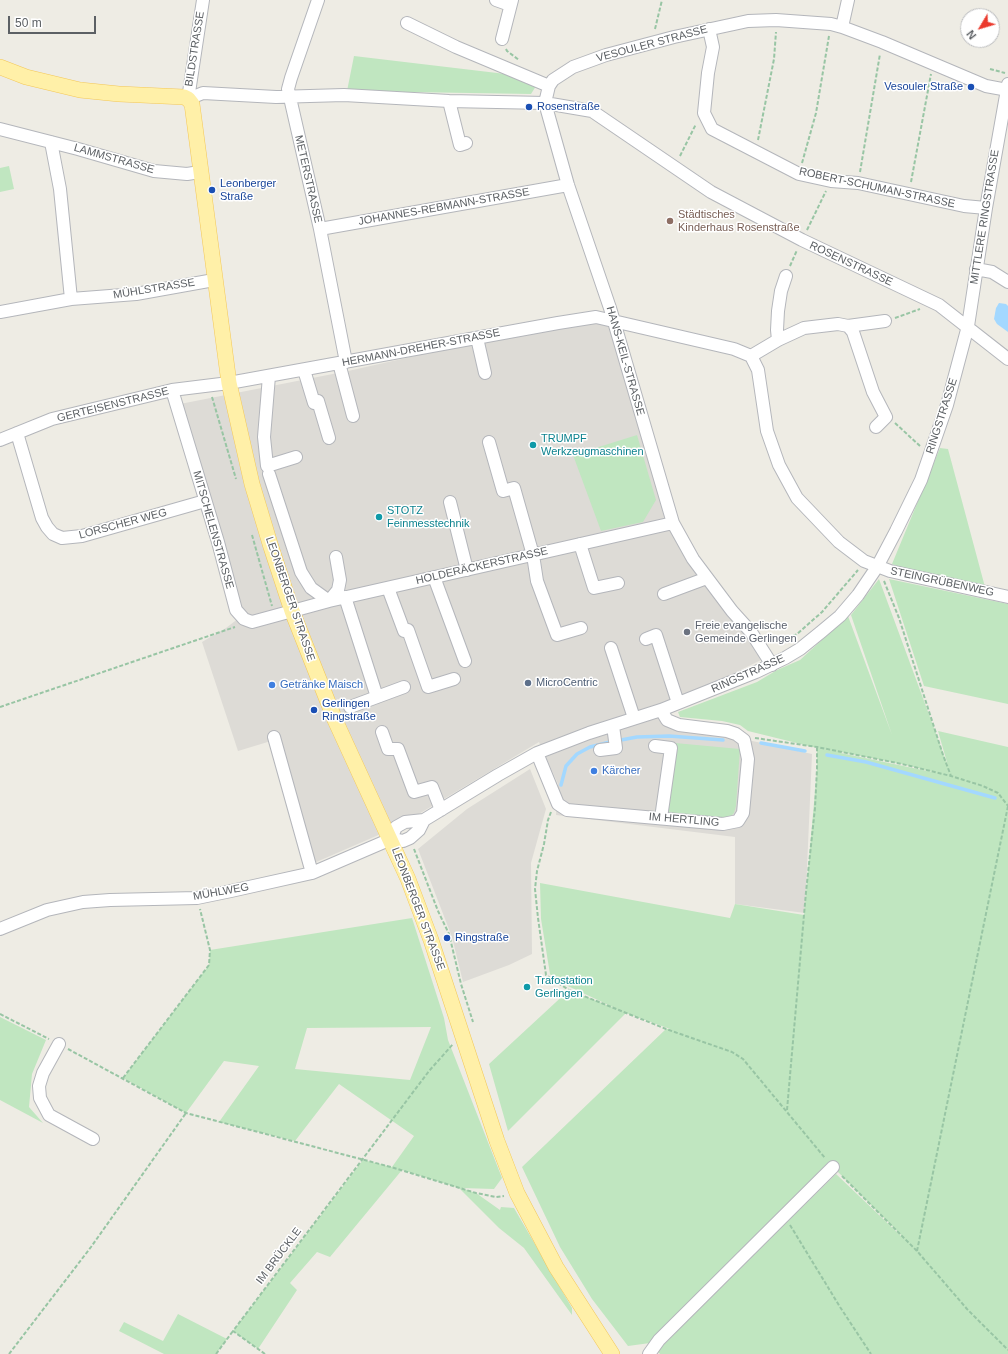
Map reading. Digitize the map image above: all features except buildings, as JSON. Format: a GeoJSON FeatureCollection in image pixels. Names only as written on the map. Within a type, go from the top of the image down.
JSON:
{"type":"FeatureCollection","features":[{"type":"Feature","properties":{"kind":"main road"},"geometry":{"type":"LineString","coordinates":[[0,67],[26,77],[80,90],[119,94],[184,97],[188,99]]}},
{"type":"Feature","properties":{"kind":"main road","name":"LEONBERGER STRASSE"},"geometry":{"type":"LineString","coordinates":[[188,99],[192,104],[214,280],[229,383],[252,484],[292,610],[335,720],[408,878],[431,940],[497,1141],[517,1193],[556,1267],[612,1354]]}},
{"type":"Feature","properties":{"kind":"street","name":"BILDSTRASSE"},"geometry":{"type":"LineString","coordinates":[[188,99],[203,0]]}},
{"type":"Feature","properties":{"kind":"street","name":"METERSTRASSE"},"geometry":{"type":"LineString","coordinates":[[318,0],[288,89],[320,229],[353,416]]}},
{"type":"Feature","properties":{"kind":"street"},"geometry":{"type":"LineString","coordinates":[[496,0],[511,3],[502,39]]}},
{"type":"Feature","properties":{"kind":"street"},"geometry":{"type":"LineString","coordinates":[[836,25],[848,0]]}},
{"type":"Feature","properties":{"kind":"street","name":"VESOULER STRASSE"},"geometry":{"type":"LineString","coordinates":[[549,86],[553,80],[573,67],[606,55],[708,29],[748,21],[776,20],[836,25],[882,42],[986,86],[1008,88]]}},
{"type":"Feature","properties":{"kind":"street"},"geometry":{"type":"LineString","coordinates":[[407,23],[456,47],[549,86],[545,103]]}},
{"type":"Feature","properties":{"kind":"street"},"geometry":{"type":"LineString","coordinates":[[704,113],[708,73],[713,47],[708,29]]}},
{"type":"Feature","properties":{"kind":"street","name":"MITTLERE RINGSTRASSE"},"geometry":{"type":"LineString","coordinates":[[968,326],[986,208],[1008,88]]}},
{"type":"Feature","properties":{"kind":"street","name":"ROSENSTRASSE"},"geometry":{"type":"LineString","coordinates":[[188,99],[203,93],[276,97],[344,95],[449,101],[545,103],[592,111],[711,192],[802,240],[932,301],[968,326],[1008,359]]}},
{"type":"Feature","properties":{"kind":"street"},"geometry":{"type":"LineString","coordinates":[[449,101],[460,144],[466,143]]}},
{"type":"Feature","properties":{"kind":"street","name":"HANS-KEIL-STRASSE"},"geometry":{"type":"LineString","coordinates":[[545,103],[568,185],[614,322],[673,523],[693,559],[732,611],[751,632],[762,647],[772,665]]}},
{"type":"Feature","properties":{"kind":"street","name":"ROBERT-SCHUMAN-STRASSE"},"geometry":{"type":"LineString","coordinates":[[704,113],[712,129],[799,174],[831,181],[858,183],[964,206],[986,208]]}},
{"type":"Feature","properties":{"kind":"street","name":"LAMMSTRASSE"},"geometry":{"type":"LineString","coordinates":[[0,129],[154,171],[187,174],[200,172]]}},
{"type":"Feature","properties":{"kind":"street"},"geometry":{"type":"LineString","coordinates":[[51,142],[60,189],[70,300]]}},
{"type":"Feature","properties":{"kind":"street","name":"JOHANNES-REBMANN-STRASSE"},"geometry":{"type":"LineString","coordinates":[[320,229],[568,185]]}},
{"type":"Feature","properties":{"kind":"street"},"geometry":{"type":"LineString","coordinates":[[976,269],[992,272],[1008,282]]}},
{"type":"Feature","properties":{"kind":"street"},"geometry":{"type":"LineString","coordinates":[[778,340],[778,311],[781,291],[786,276]]}},
{"type":"Feature","properties":{"kind":"street","name":"MÜHLSTRASSE"},"geometry":{"type":"LineString","coordinates":[[0,312],[70,300],[136,294],[214,280]]}},
{"type":"Feature","properties":{"kind":"street","name":"HERMANN-DREHER-STRASSE"},"geometry":{"type":"LineString","coordinates":[[229,383],[558,323],[596,318],[734,349],[751,356]]}},
{"type":"Feature","properties":{"kind":"street"},"geometry":{"type":"LineString","coordinates":[[751,356],[778,340],[804,328],[838,324],[848,326],[885,321]]}},
{"type":"Feature","properties":{"kind":"street"},"geometry":{"type":"LineString","coordinates":[[848,326],[852,332],[873,392],[886,417],[876,427]]}},
{"type":"Feature","properties":{"kind":"street","name":"RINGSTRASSE"},"geometry":{"type":"LineString","coordinates":[[391,839],[396,827],[405,822],[424,820],[492,778],[537,753],[634,718],[661,710],[772,665],[800,649],[840,616],[858,595],[877,567],[921,480],[947,405],[968,326]]}},
{"type":"Feature","properties":{"kind":"street"},"geometry":{"type":"LineString","coordinates":[[477,338],[485,373]]}},
{"type":"Feature","properties":{"kind":"street","name":"STEINGRÜBENWEG"},"geometry":{"type":"LineString","coordinates":[[751,356],[758,370],[767,431],[779,465],[797,498],[839,542],[864,561],[877,567],[1008,597]]}},
{"type":"Feature","properties":{"kind":"street"},"geometry":{"type":"LineString","coordinates":[[304,370],[314,403],[318,401],[329,438]]}},
{"type":"Feature","properties":{"kind":"street"},"geometry":{"type":"LineString","coordinates":[[269,376],[264,437],[268,466],[296,456]]}},
{"type":"Feature","properties":{"kind":"street","name":"GERTEISENSTRASSE"},"geometry":{"type":"LineString","coordinates":[[0,440],[52,419],[172,390],[229,383]]}},
{"type":"Feature","properties":{"kind":"street","name":"MITSCHELENSTRASSE"},"geometry":{"type":"LineString","coordinates":[[172,390],[236,610],[244,619],[252,622],[292,610]]}},
{"type":"Feature","properties":{"kind":"street","name":"LORSCHER WEG"},"geometry":{"type":"LineString","coordinates":[[17,433],[42,518],[53,534],[62,538],[82,536],[205,501]]}},
{"type":"Feature","properties":{"kind":"street"},"geometry":{"type":"LineString","coordinates":[[489,442],[503,491],[514,488],[533,555],[537,581],[556,635],[581,628]]}},
{"type":"Feature","properties":{"kind":"street"},"geometry":{"type":"LineString","coordinates":[[269,474],[301,572],[311,588],[329,601],[338,590],[340,580],[336,557]]}},
{"type":"Feature","properties":{"kind":"street"},"geometry":{"type":"LineString","coordinates":[[450,502],[467,570]]}},
{"type":"Feature","properties":{"kind":"street","name":"HOLDERÄCKERSTRASSE"},"geometry":{"type":"LineString","coordinates":[[292,610],[673,523]]}},
{"type":"Feature","properties":{"kind":"street"},"geometry":{"type":"LineString","coordinates":[[580,544],[594,588],[618,583]]}},
{"type":"Feature","properties":{"kind":"street"},"geometry":{"type":"LineString","coordinates":[[434,577],[465,661]]}},
{"type":"Feature","properties":{"kind":"street"},"geometry":{"type":"LineString","coordinates":[[664,594],[707,578]]}},
{"type":"Feature","properties":{"kind":"street"},"geometry":{"type":"LineString","coordinates":[[388,588],[404,631],[408,630],[428,687],[454,679]]}},
{"type":"Feature","properties":{"kind":"street"},"geometry":{"type":"LineString","coordinates":[[345,597],[377,697]]}},
{"type":"Feature","properties":{"kind":"street"},"geometry":{"type":"LineString","coordinates":[[646,639],[656,635],[678,702]]}},
{"type":"Feature","properties":{"kind":"street"},"geometry":{"type":"LineString","coordinates":[[611,648],[634,718]]}},
{"type":"Feature","properties":{"kind":"street"},"geometry":{"type":"LineString","coordinates":[[350,707],[404,687]]}},
{"type":"Feature","properties":{"kind":"street"},"geometry":{"type":"LineString","coordinates":[[661,710],[667,720],[679,725],[727,731],[736,734],[744,740]]}},
{"type":"Feature","properties":{"kind":"street"},"geometry":{"type":"LineString","coordinates":[[600,750],[616,748],[613,726]]}},
{"type":"Feature","properties":{"kind":"street"},"geometry":{"type":"LineString","coordinates":[[382,732],[388,749],[398,749],[414,792],[432,787],[441,810]]}},
{"type":"Feature","properties":{"kind":"street"},"geometry":{"type":"LineString","coordinates":[[274,737],[312,873]]}},
{"type":"Feature","properties":{"kind":"street","name":"IM HERTLING"},"geometry":{"type":"LineString","coordinates":[[558,804],[567,810],[724,824],[738,821],[743,813],[748,759],[744,740]]}},
{"type":"Feature","properties":{"kind":"street"},"geometry":{"type":"LineString","coordinates":[[655,746],[671,748],[661,818]]}},
{"type":"Feature","properties":{"kind":"street"},"geometry":{"type":"LineString","coordinates":[[537,753],[558,804]]}},
{"type":"Feature","properties":{"kind":"street","name":"RINGSTRASSE"},"geometry":{"type":"LineString","coordinates":[[410,838],[419,830],[424,820]]}},
{"type":"Feature","properties":{"kind":"street"},"geometry":{"type":"LineString","coordinates":[[391,839],[403,841],[410,838]]}},
{"type":"Feature","properties":{"kind":"street","name":"MÜHLWEG"},"geometry":{"type":"LineString","coordinates":[[0,929],[47,910],[83,902],[197,898],[312,873],[391,839]]}},
{"type":"Feature","properties":{"kind":"street"},"geometry":{"type":"LineString","coordinates":[[59,1044],[43,1073],[39,1086],[40,1098],[49,1115],[92,1139]]}},
{"type":"Feature","properties":{"kind":"street"},"geometry":{"type":"LineString","coordinates":[[649,1354],[659,1340],[833,1167]]}},
{"type":"Feature","properties":{"kind":"path"},"geometry":{"type":"LineString","coordinates":[[655,29],[662,0]]}},
{"type":"Feature","properties":{"kind":"path"},"geometry":{"type":"LineString","coordinates":[[756,151],[774,59],[776,20]]}},
{"type":"Feature","properties":{"kind":"path"},"geometry":{"type":"LineString","coordinates":[[799,174],[816,113],[836,25]]}},
{"type":"Feature","properties":{"kind":"path"},"geometry":{"type":"LineString","coordinates":[[858,183],[882,42]]}},
{"type":"Feature","properties":{"kind":"path"},"geometry":{"type":"LineString","coordinates":[[909,193],[933,63]]}},
{"type":"Feature","properties":{"kind":"path"},"geometry":{"type":"LineString","coordinates":[[990,69],[1008,74]]}},
{"type":"Feature","properties":{"kind":"path"},"geometry":{"type":"LineString","coordinates":[[675,168],[699,118],[704,113]]}},
{"type":"Feature","properties":{"kind":"path"},"geometry":{"type":"LineString","coordinates":[[786,276],[831,181]]}},
{"type":"Feature","properties":{"kind":"path"},"geometry":{"type":"LineString","coordinates":[[885,321],[923,308],[932,301]]}},
{"type":"Feature","properties":{"kind":"path"},"geometry":{"type":"LineString","coordinates":[[886,417],[899,426],[920,447],[930,454]]}},
{"type":"Feature","properties":{"kind":"path"},"geometry":{"type":"LineString","coordinates":[[762,647],[770,640],[783,641],[797,634],[822,612],[864,561]]}},
{"type":"Feature","properties":{"kind":"path"},"geometry":{"type":"LineString","coordinates":[[877,567],[899,618],[943,755],[952,776]]}},
{"type":"Feature","properties":{"kind":"path"},"geometry":{"type":"LineString","coordinates":[[0,707],[225,632],[238,626]]}},
{"type":"Feature","properties":{"kind":"path"},"geometry":{"type":"LineString","coordinates":[[744,740],[756,738],[817,748],[902,764],[952,776],[983,786],[998,793],[1008,806],[917,1251]]}},
{"type":"Feature","properties":{"kind":"path"},"geometry":{"type":"LineString","coordinates":[[787,1110],[806,892],[815,808],[818,769],[817,748]]}},
{"type":"Feature","properties":{"kind":"path"},"geometry":{"type":"LineString","coordinates":[[558,804],[550,814],[548,820],[537,871],[536,889],[538,918],[546,975],[569,990],[732,1052],[743,1059],[833,1167],[917,1251],[967,1309],[1008,1350]]}},
{"type":"Feature","properties":{"kind":"path"},"geometry":{"type":"LineString","coordinates":[[410,838],[438,911],[449,934],[461,984],[475,1028]]}},
{"type":"Feature","properties":{"kind":"path"},"geometry":{"type":"LineString","coordinates":[[123,1078],[209,965],[210,950],[197,898]]}},
{"type":"Feature","properties":{"kind":"path"},"geometry":{"type":"LineString","coordinates":[[0,1015],[59,1044],[186,1113],[397,1168],[476,1193],[496,1197],[517,1193]]}},
{"type":"Feature","properties":{"kind":"path","name":"IM BRÜCKLE"},"geometry":{"type":"LineString","coordinates":[[216,1354],[429,1071],[450,1046],[463,1038]]}},
{"type":"Feature","properties":{"kind":"path"},"geometry":{"type":"LineString","coordinates":[[9,1354],[91,1247],[186,1113]]}},
{"type":"Feature","properties":{"kind":"path"},"geometry":{"type":"LineString","coordinates":[[785,1215],[840,1307],[872,1354]]}},
{"type":"Feature","properties":{"kind":"path"},"geometry":{"type":"LineString","coordinates":[[233,1331],[265,1354]]}},
{"type":"Feature","properties":{"kind":"shaded area"},"geometry":{"type":"Polygon","coordinates":[[[607,313],[673,523],[761,660],[661,709],[679,725],[812,754],[805,913],[735,904],[735,837],[556,815],[558,784],[539,742],[397,827],[307,866],[271,741],[238,751],[202,642],[226,628],[239,618],[180,404],[348,371],[607,313]]]}},
{"type":"Feature","properties":{"kind":"shaded area"},"geometry":{"type":"Polygon","coordinates":[[[530,769],[546,809],[531,863],[532,954],[509,965],[463,982],[452,937],[418,849],[467,809],[530,769]]]}},
{"type":"Feature","properties":{"kind":"green space"},"geometry":{"type":"Polygon","coordinates":[[[354,56],[514,75],[536,86],[531,94],[347,91],[354,56]]]}},
{"type":"Feature","properties":{"kind":"green space"},"geometry":{"type":"Polygon","coordinates":[[[9,166],[14,189],[0,192],[0,168],[9,166]]]}},
{"type":"Feature","properties":{"kind":"green space"},"geometry":{"type":"Polygon","coordinates":[[[637,435],[656,500],[643,522],[601,531],[573,455],[637,435]]]}},
{"type":"Feature","properties":{"kind":"green space"},"geometry":{"type":"Polygon","coordinates":[[[940,448],[948,449],[985,587],[905,569],[892,564],[940,448]]]}},
{"type":"Feature","properties":{"kind":"green space"},"geometry":{"type":"Polygon","coordinates":[[[879,579],[948,766],[938,731],[1008,747],[1008,1354],[660,1354],[650,1343],[628,1346],[592,1299],[560,1247],[522,1167],[666,1029],[670,1029],[626,1013],[508,1131],[489,1064],[569,990],[617,1009],[555,980],[550,974],[541,919],[540,883],[730,918],[735,904],[804,915],[817,769],[817,748],[748,731],[740,725],[722,721],[680,717],[678,712],[757,682],[777,670],[800,660],[848,616],[892,735],[851,615],[879,579]],[[841,753],[937,773],[902,764],[841,753]],[[833,1167],[785,1215],[788,1221],[836,1174],[901,1236],[901,1235],[833,1167]]]}},
{"type":"Feature","properties":{"kind":"green space"},"geometry":{"type":"Polygon","coordinates":[[[889,579],[1008,604],[1008,704],[924,686],[889,579]]]}},
{"type":"Feature","properties":{"kind":"green space"},"geometry":{"type":"Polygon","coordinates":[[[675,743],[740,749],[736,806],[734,813],[728,819],[723,820],[667,812],[675,743]]]}},
{"type":"Feature","properties":{"kind":"green space"},"geometry":{"type":"Polygon","coordinates":[[[412,918],[444,1018],[448,1040],[502,1178],[494,1189],[461,1188],[476,1193],[500,1210],[501,1207],[514,1208],[572,1308],[572,1315],[524,1248],[499,1228],[459,1188],[402,1170],[330,1257],[317,1252],[290,1283],[297,1290],[258,1349],[233,1331],[363,1160],[392,1167],[414,1136],[339,1084],[295,1141],[219,1122],[259,1066],[224,1061],[186,1113],[123,1078],[209,965],[210,950],[412,918]],[[431,1027],[307,1028],[295,1069],[410,1080],[431,1027]]]}},
{"type":"Feature","properties":{"kind":"green space"},"geometry":{"type":"Polygon","coordinates":[[[0,1017],[46,1040],[32,1074],[29,1107],[43,1123],[0,1100],[0,1017]]]}},
{"type":"Feature","properties":{"kind":"green space"},"geometry":{"type":"Polygon","coordinates":[[[178,1314],[227,1339],[216,1354],[164,1354],[119,1331],[124,1322],[163,1341],[178,1314]]]}},
{"type":"Feature","properties":{"kind":"water"},"geometry":{"type":"Polygon","coordinates":[[[999,303],[1006,304],[1008,306],[1008,332],[997,324],[994,319],[996,308],[999,303]]]}},
{"type":"Feature","properties":{"kind":"waterway"},"geometry":{"type":"LineString","coordinates":[[621,740],[637,737],[669,736],[723,740]]}},
{"type":"Feature","properties":{"kind":"waterway"},"geometry":{"type":"LineString","coordinates":[[561,785],[566,766],[577,754],[590,747],[610,742]]}},
{"type":"Feature","properties":{"kind":"waterway"},"geometry":{"type":"LineString","coordinates":[[761,743],[805,751]]}},
{"type":"Feature","properties":{"kind":"waterway"},"geometry":{"type":"LineString","coordinates":[[827,755],[866,762],[995,798]]}},
{"type":"Feature","properties":{"kind":"place","name":"Vesouler Straße"},"geometry":{"type":"Point","coordinates":[971,87]}},
{"type":"Feature","properties":{"kind":"place","name":"Rosenstraße"},"geometry":{"type":"Point","coordinates":[529,107]}},
{"type":"Feature","properties":{"kind":"place","name":"Leonberger Straße"},"geometry":{"type":"Point","coordinates":[212,190]}},
{"type":"Feature","properties":{"kind":"place","name":"Städtisches Kinderhaus Rosenstraße"},"geometry":{"type":"Point","coordinates":[670,221]}},
{"type":"Feature","properties":{"kind":"place","name":"TRUMPF Werkzeugmaschinen"},"geometry":{"type":"Point","coordinates":[533,445]}},
{"type":"Feature","properties":{"kind":"place","name":"STOTZ Feinmesstechnik"},"geometry":{"type":"Point","coordinates":[379,517]}},
{"type":"Feature","properties":{"kind":"place","name":"Freie evangelische Gemeinde Gerlingen"},"geometry":{"type":"Point","coordinates":[687,632]}},
{"type":"Feature","properties":{"kind":"place","name":"MicroCentric"},"geometry":{"type":"Point","coordinates":[528,683]}},
{"type":"Feature","properties":{"kind":"place","name":"Getränke Maisch"},"geometry":{"type":"Point","coordinates":[272,685]}},
{"type":"Feature","properties":{"kind":"place","name":"Gerlingen Ringstraße"},"geometry":{"type":"Point","coordinates":[314,710]}},
{"type":"Feature","properties":{"kind":"place","name":"Kärcher"},"geometry":{"type":"Point","coordinates":[594,771]}},
{"type":"Feature","properties":{"kind":"place","name":"Ringstraße"},"geometry":{"type":"Point","coordinates":[447,938]}},
{"type":"Feature","properties":{"kind":"place","name":"Trafostation Gerlingen"},"geometry":{"type":"Point","coordinates":[527,987]}}]}
